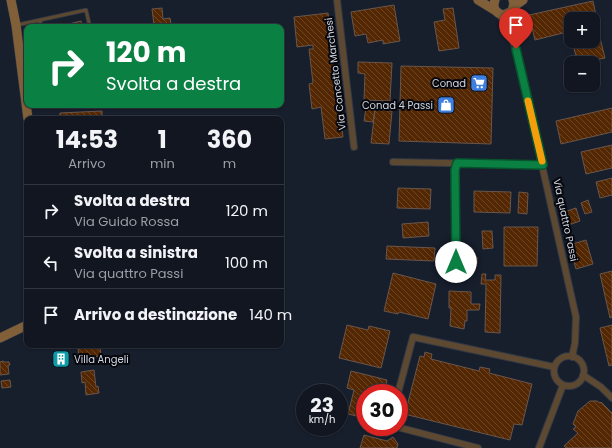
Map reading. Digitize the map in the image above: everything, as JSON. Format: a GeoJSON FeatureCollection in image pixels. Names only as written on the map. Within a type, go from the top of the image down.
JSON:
{"type":"FeatureCollection","features":[{"type":"Feature","properties":{"kind":"street"},"geometry":{"type":"LineString","coordinates":[[11,0],[16,25],[24,88]]}},
{"type":"Feature","properties":{"kind":"street","name":"Via Concetto Marchesi"},"geometry":{"type":"LineString","coordinates":[[337,0],[354,147]]}},
{"type":"Feature","properties":{"kind":"street"},"geometry":{"type":"LineString","coordinates":[[478,0],[498,12],[506,14],[513,6],[523,0]]}},
{"type":"Feature","properties":{"kind":"street"},"geometry":{"type":"LineString","coordinates":[[495,0],[494,6],[498,12]]}},
{"type":"Feature","properties":{"kind":"street","name":"Via quattro Passi"},"geometry":{"type":"LineString","coordinates":[[513,6],[511,22],[514,41],[576,317],[576,343],[572,357]]}},
{"type":"Feature","properties":{"kind":"street","name":"Via quattro Passi"},"geometry":{"type":"LineString","coordinates":[[498,12],[506,24],[514,41]]}},
{"type":"Feature","properties":{"kind":"street"},"geometry":{"type":"LineString","coordinates":[[394,162],[543,165]]}},
{"type":"Feature","properties":{"kind":"street"},"geometry":{"type":"LineString","coordinates":[[456,277],[455,170],[457,163]]}},
{"type":"Feature","properties":{"kind":"street"},"geometry":{"type":"LineString","coordinates":[[0,338],[24,326]]}},
{"type":"Feature","properties":{"kind":"street"},"geometry":{"type":"LineString","coordinates":[[400,384],[413,337],[554,367]]}},
{"type":"Feature","properties":{"kind":"street"},"geometry":{"type":"LineString","coordinates":[[563,357],[572,357],[583,366],[583,375],[581,380],[573,386],[563,385],[559,383],[554,376],[554,367],[563,357]]}},
{"type":"Feature","properties":{"kind":"street"},"geometry":{"type":"LineString","coordinates":[[583,375],[601,387],[612,398]]}},
{"type":"Feature","properties":{"kind":"street"},"geometry":{"type":"LineString","coordinates":[[539,448],[563,385]]}},
{"type":"Feature","properties":{"kind":"street"},"geometry":{"type":"LineString","coordinates":[[408,430],[478,448]]}},
{"type":"Feature","properties":{"kind":"lane"},"geometry":{"type":"LineString","coordinates":[[16,25],[86,10],[89,24]]}},
{"type":"Feature","properties":{"kind":"lane"},"geometry":{"type":"LineString","coordinates":[[40,20],[41,24]]}},
{"type":"Feature","properties":{"kind":"building"},"geometry":{"type":"Polygon","coordinates":[[[593,1],[595,12],[564,12],[564,33],[535,40],[529,15],[593,1]]]}},
{"type":"Feature","properties":{"kind":"building"},"geometry":{"type":"Polygon","coordinates":[[[394,5],[400,41],[383,44],[383,40],[368,43],[366,34],[355,36],[351,12],[394,5]]]}},
{"type":"Feature","properties":{"kind":"building"},"geometry":{"type":"Polygon","coordinates":[[[162,8],[163,19],[170,18],[171,24],[154,24],[152,9],[162,8]]]}},
{"type":"Feature","properties":{"kind":"building"},"geometry":{"type":"Polygon","coordinates":[[[453,8],[459,48],[439,51],[434,22],[445,20],[443,9],[453,8]]]}},
{"type":"Feature","properties":{"kind":"building"},"geometry":{"type":"Polygon","coordinates":[[[328,13],[343,137],[325,139],[321,107],[312,109],[309,84],[313,83],[309,49],[313,49],[313,45],[297,47],[294,17],[328,13]]]}},
{"type":"Feature","properties":{"kind":"building"},"geometry":{"type":"Polygon","coordinates":[[[81,21],[82,24],[69,24],[81,21]]]}},
{"type":"Feature","properties":{"kind":"building"},"geometry":{"type":"Polygon","coordinates":[[[600,38],[605,58],[600,59],[600,56],[576,56],[574,48],[600,48],[600,38]]]}},
{"type":"Feature","properties":{"kind":"building"},"geometry":{"type":"Polygon","coordinates":[[[358,62],[392,63],[390,101],[364,100],[365,74],[358,73],[358,62]]]}},
{"type":"Feature","properties":{"kind":"building","name":"Conad 4 Passi"},"geometry":{"type":"Polygon","coordinates":[[[401,66],[493,68],[491,144],[399,141],[401,66]]]}},
{"type":"Feature","properties":{"kind":"building"},"geometry":{"type":"Polygon","coordinates":[[[366,108],[375,110],[373,122],[364,121],[366,108]]]}},
{"type":"Feature","properties":{"kind":"building"},"geometry":{"type":"Polygon","coordinates":[[[612,108],[612,132],[561,144],[556,121],[612,108]]]}},
{"type":"Feature","properties":{"kind":"building"},"geometry":{"type":"Polygon","coordinates":[[[375,110],[392,111],[389,144],[371,143],[375,110]]]}},
{"type":"Feature","properties":{"kind":"building"},"geometry":{"type":"Polygon","coordinates":[[[102,111],[102,116],[60,116],[60,113],[102,111]]]}},
{"type":"Feature","properties":{"kind":"building"},"geometry":{"type":"Polygon","coordinates":[[[612,145],[612,168],[586,174],[581,152],[612,145]]]}},
{"type":"Feature","properties":{"kind":"building"},"geometry":{"type":"Polygon","coordinates":[[[612,178],[612,195],[600,198],[596,182],[612,178]]]}},
{"type":"Feature","properties":{"kind":"building"},"geometry":{"type":"Polygon","coordinates":[[[398,188],[431,189],[430,209],[397,208],[398,188]]]}},
{"type":"Feature","properties":{"kind":"building"},"geometry":{"type":"Polygon","coordinates":[[[474,191],[511,192],[510,213],[474,212],[474,191]]]}},
{"type":"Feature","properties":{"kind":"building"},"geometry":{"type":"Polygon","coordinates":[[[519,192],[528,193],[527,214],[518,213],[519,192]]]}},
{"type":"Feature","properties":{"kind":"building"},"geometry":{"type":"Polygon","coordinates":[[[588,200],[592,212],[585,214],[581,203],[588,200]]]}},
{"type":"Feature","properties":{"kind":"building"},"geometry":{"type":"Polygon","coordinates":[[[576,208],[580,221],[566,226],[561,213],[576,208]]]}},
{"type":"Feature","properties":{"kind":"building"},"geometry":{"type":"Polygon","coordinates":[[[428,222],[429,236],[403,238],[402,224],[428,222]]]}},
{"type":"Feature","properties":{"kind":"building"},"geometry":{"type":"Polygon","coordinates":[[[504,227],[538,227],[537,266],[504,266],[504,227]]]}},
{"type":"Feature","properties":{"kind":"building"},"geometry":{"type":"Polygon","coordinates":[[[482,231],[492,231],[493,248],[483,249],[482,231]]]}},
{"type":"Feature","properties":{"kind":"building"},"geometry":{"type":"Polygon","coordinates":[[[586,240],[593,264],[576,269],[569,245],[586,240]]]}},
{"type":"Feature","properties":{"kind":"building"},"geometry":{"type":"Polygon","coordinates":[[[387,246],[435,248],[434,261],[386,259],[387,246]]]}},
{"type":"Feature","properties":{"kind":"building"},"geometry":{"type":"Polygon","coordinates":[[[464,248],[473,249],[473,257],[477,257],[477,264],[464,264],[464,248]]]}},
{"type":"Feature","properties":{"kind":"building"},"geometry":{"type":"Polygon","coordinates":[[[612,271],[612,317],[610,318],[600,274],[612,271]]]}},
{"type":"Feature","properties":{"kind":"building"},"geometry":{"type":"Polygon","coordinates":[[[393,273],[436,284],[428,319],[399,312],[398,314],[384,311],[393,273]]]}},
{"type":"Feature","properties":{"kind":"building"},"geometry":{"type":"Polygon","coordinates":[[[482,274],[486,274],[485,280],[495,280],[495,275],[501,275],[500,333],[485,332],[486,284],[481,284],[482,274]]]}},
{"type":"Feature","properties":{"kind":"building"},"geometry":{"type":"Polygon","coordinates":[[[449,291],[471,292],[471,304],[480,304],[479,310],[467,310],[467,321],[465,321],[464,329],[450,326],[451,308],[449,308],[449,291]]]}},
{"type":"Feature","properties":{"kind":"building"},"geometry":{"type":"Polygon","coordinates":[[[347,325],[368,330],[369,326],[390,331],[381,368],[339,358],[347,325]]]}},
{"type":"Feature","properties":{"kind":"building"},"geometry":{"type":"Polygon","coordinates":[[[612,325],[612,365],[609,366],[600,328],[612,325]]]}},
{"type":"Feature","properties":{"kind":"building"},"geometry":{"type":"Polygon","coordinates":[[[78,348],[100,348],[101,356],[79,358],[78,348]]]}},
{"type":"Feature","properties":{"kind":"building"},"geometry":{"type":"Polygon","coordinates":[[[425,352],[432,354],[431,359],[479,371],[480,367],[490,369],[489,373],[532,384],[522,425],[514,424],[510,440],[408,415],[408,402],[420,356],[424,357],[425,352]]]}},
{"type":"Feature","properties":{"kind":"building","name":"Villa Angeli"},"geometry":{"type":"Polygon","coordinates":[[[68,353],[69,363],[54,365],[53,355],[68,353]]]}},
{"type":"Feature","properties":{"kind":"building"},"geometry":{"type":"Polygon","coordinates":[[[0,362],[9,362],[9,374],[0,375],[0,362]]]}},
{"type":"Feature","properties":{"kind":"building"},"geometry":{"type":"Polygon","coordinates":[[[94,370],[96,387],[98,386],[99,393],[86,395],[85,382],[82,383],[81,372],[94,370]]]}},
{"type":"Feature","properties":{"kind":"building"},"geometry":{"type":"Polygon","coordinates":[[[351,371],[387,380],[386,384],[356,384],[356,416],[348,414],[354,390],[348,388],[351,371]]]}},
{"type":"Feature","properties":{"kind":"building"},"geometry":{"type":"Polygon","coordinates":[[[10,380],[11,387],[2,388],[1,381],[10,380]]]}},
{"type":"Feature","properties":{"kind":"building"},"geometry":{"type":"Polygon","coordinates":[[[590,401],[601,402],[612,413],[612,448],[566,448],[564,446],[578,433],[573,429],[576,427],[573,424],[578,411],[590,401]]]}},
{"type":"Feature","properties":{"kind":"building"},"geometry":{"type":"Polygon","coordinates":[[[364,436],[387,441],[393,437],[398,444],[397,448],[360,448],[364,436]]]}},
{"type":"Feature","properties":{"kind":"slow traffic"},"geometry":{"type":"LineString","coordinates":[[528,101],[542,161]]}},
{"type":"Feature","properties":{"kind":"place","name":"Conad"},"geometry":{"type":"Point","coordinates":[479,83]}},
{"type":"Feature","properties":{"kind":"place","name":"Conad 4 Passi"},"geometry":{"type":"Point","coordinates":[446,105]}},
{"type":"Feature","properties":{"kind":"place","name":"Villa Angeli"},"geometry":{"type":"Point","coordinates":[61,359]}},
{"type":"Feature","properties":{"kind":"route"},"geometry":{"type":"LineString","coordinates":[[456,262],[455,170],[457,163],[543,165],[516,49]]}}]}
